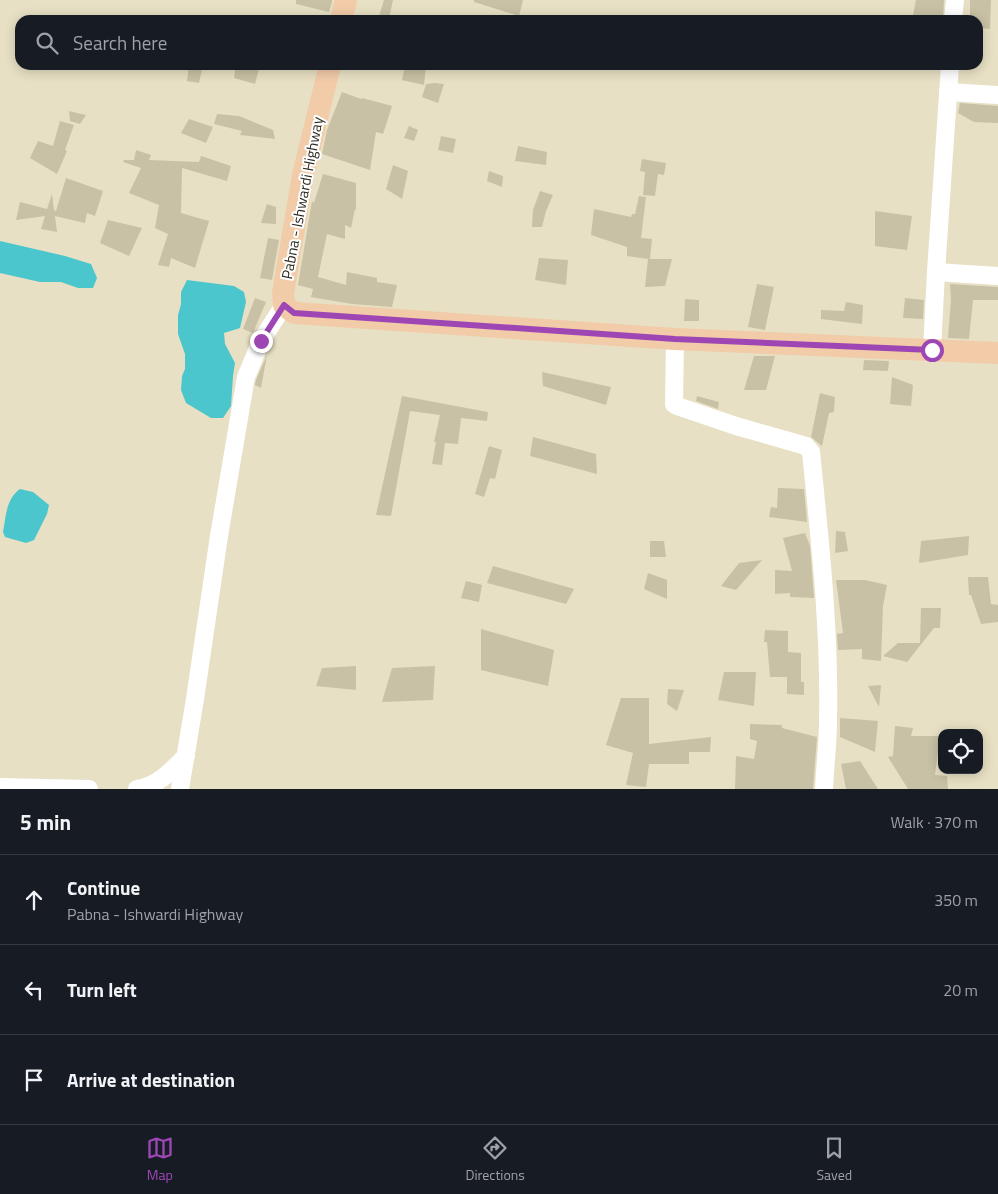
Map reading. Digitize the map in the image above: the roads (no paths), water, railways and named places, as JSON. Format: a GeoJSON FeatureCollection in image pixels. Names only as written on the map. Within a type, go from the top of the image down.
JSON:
{"type":"FeatureCollection","features":[{"type":"Feature","properties":{"kind":"main road"},"geometry":{"type":"LineString","coordinates":[[342,15],[346,0]]}},
{"type":"Feature","properties":{"kind":"main road","name":"Pabna - Ishwardi Highway"},"geometry":{"type":"LineString","coordinates":[[284,305],[283,293],[303,175],[329,70]]}},
{"type":"Feature","properties":{"kind":"main road"},"geometry":{"type":"LineString","coordinates":[[284,305],[294,313],[675,339],[998,353]]}},
{"type":"Feature","properties":{"kind":"street"},"geometry":{"type":"LineString","coordinates":[[954,15],[955,0]]}},
{"type":"Feature","properties":{"kind":"street"},"geometry":{"type":"LineString","coordinates":[[932,350],[950,70]]}},
{"type":"Feature","properties":{"kind":"street"},"geometry":{"type":"LineString","coordinates":[[948,92],[998,95]]}},
{"type":"Feature","properties":{"kind":"street"},"geometry":{"type":"LineString","coordinates":[[936,272],[998,276]]}},
{"type":"Feature","properties":{"kind":"street"},"geometry":{"type":"LineString","coordinates":[[180,789],[219,536],[246,377],[261,341],[284,305]]}},
{"type":"Feature","properties":{"kind":"street"},"geometry":{"type":"LineString","coordinates":[[675,339],[674,404],[736,426],[806,446],[811,452],[822,557],[826,655],[828,721],[824,789]]}},
{"type":"Feature","properties":{"kind":"street"},"geometry":{"type":"LineString","coordinates":[[137,789],[146,788],[166,777],[186,756]]}},
{"type":"Feature","properties":{"kind":"street"},"geometry":{"type":"LineString","coordinates":[[0,787],[89,789]]}},
{"type":"Feature","properties":{"kind":"water"},"geometry":{"type":"Polygon","coordinates":[[[0,241],[91,264],[97,278],[93,288],[78,288],[61,282],[40,282],[0,273],[0,241]]]}},
{"type":"Feature","properties":{"kind":"water"},"geometry":{"type":"Polygon","coordinates":[[[187,280],[234,286],[244,292],[246,302],[240,328],[224,333],[225,344],[235,363],[231,406],[223,418],[211,418],[186,403],[181,390],[182,376],[185,369],[185,354],[178,334],[178,315],[181,304],[181,292],[187,280]]]}},
{"type":"Feature","properties":{"kind":"water"},"geometry":{"type":"Polygon","coordinates":[[[20,489],[33,492],[49,505],[47,514],[34,540],[26,543],[5,537],[3,532],[9,503],[20,489]]]}}]}
